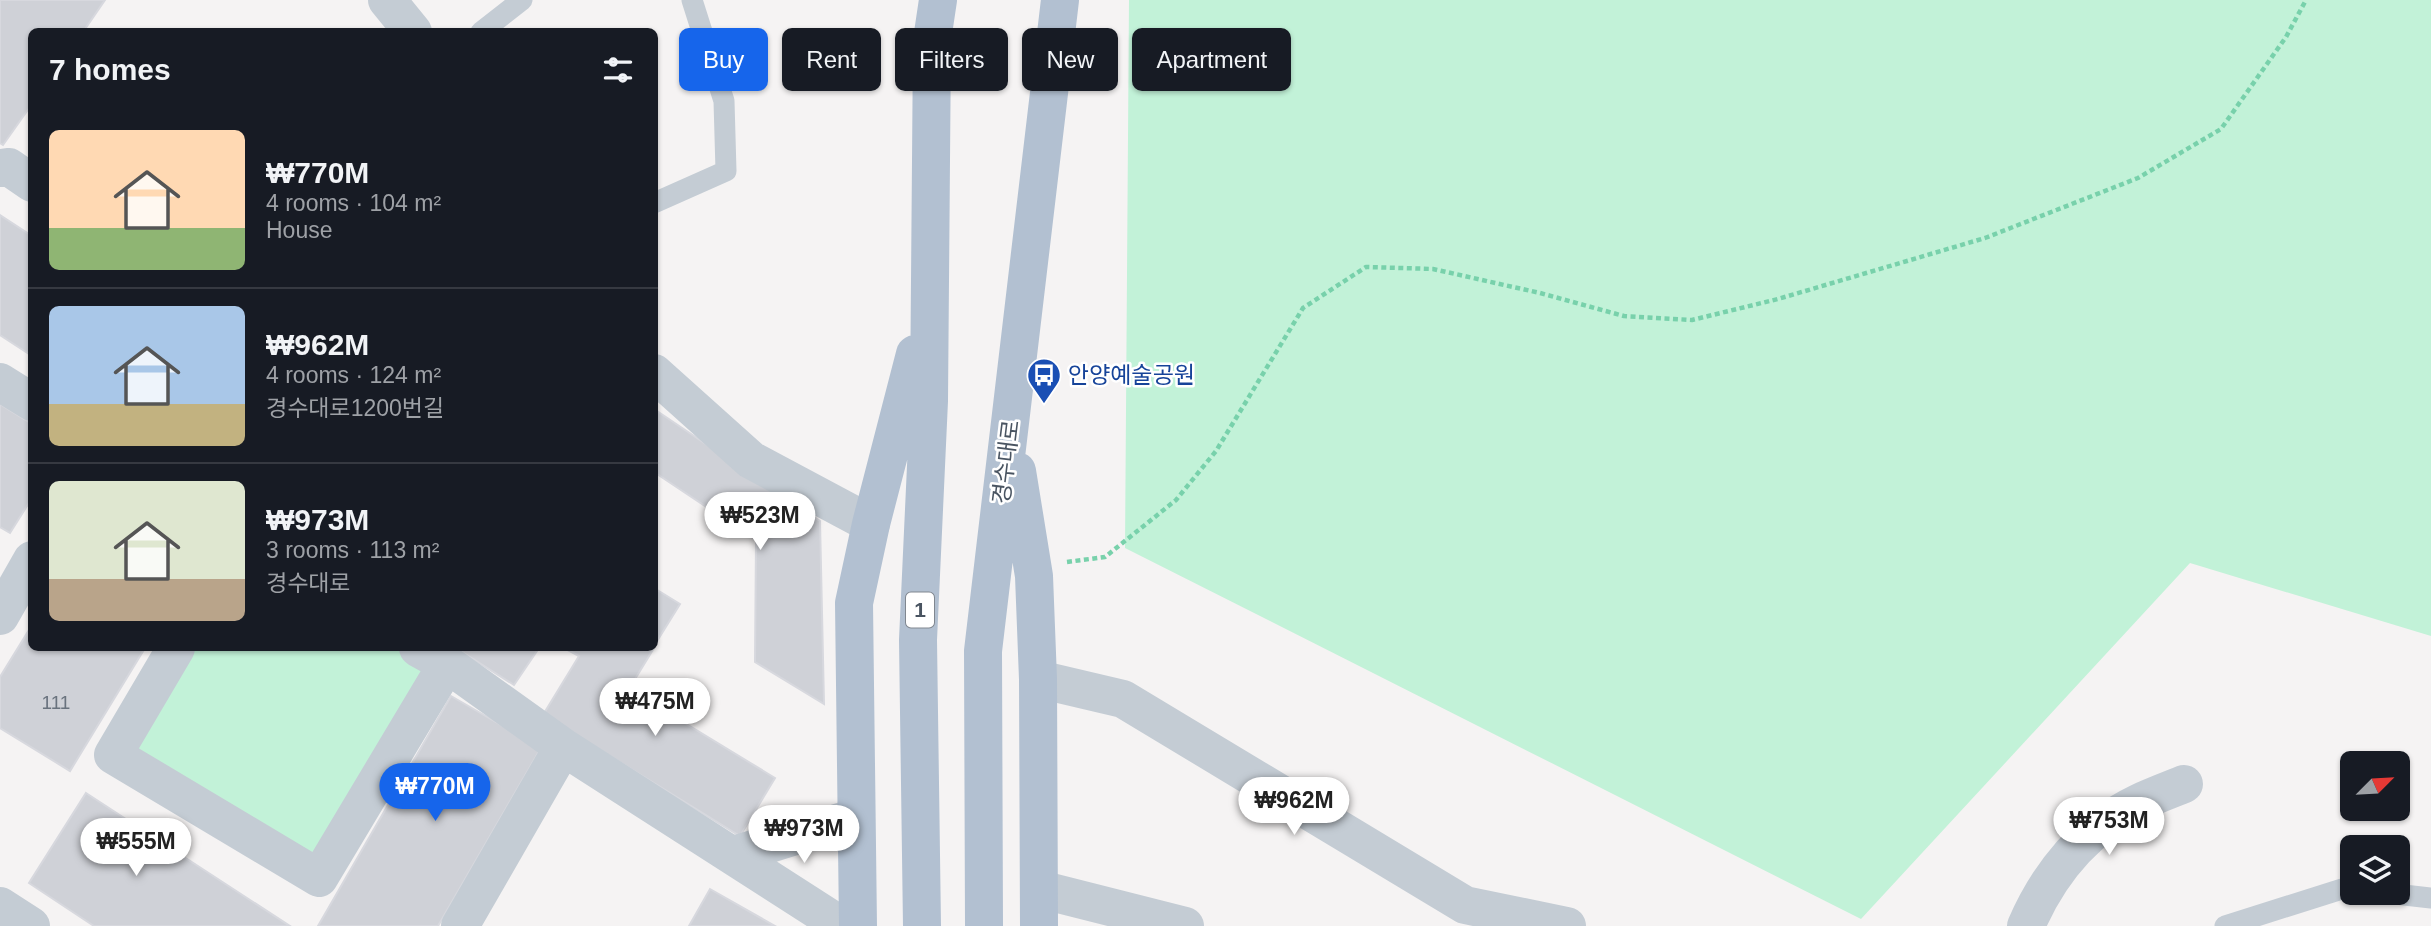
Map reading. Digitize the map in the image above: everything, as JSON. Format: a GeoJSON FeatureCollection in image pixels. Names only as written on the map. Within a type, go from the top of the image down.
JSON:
{"type":"FeatureCollection","features":[{"type":"Feature","properties":{"kind":"main road","name":"1"},"geometry":{"type":"LineString","coordinates":[[922,926],[918,640],[929,401],[932,40],[938,0]]}},
{"type":"Feature","properties":{"kind":"main road","name":"경수대로"},"geometry":{"type":"LineString","coordinates":[[984,926],[983,651],[1060,0]]}},
{"type":"Feature","properties":{"kind":"main road"},"geometry":{"type":"LineString","coordinates":[[858,926],[853,603],[930,294]]}},
{"type":"Feature","properties":{"kind":"main road"},"geometry":{"type":"LineString","coordinates":[[1010,427],[1032,566],[1038,680],[1039,908]]}},
{"type":"Feature","properties":{"kind":"street"},"geometry":{"type":"LineString","coordinates":[[387,0],[410,28]]}},
{"type":"Feature","properties":{"kind":"street"},"geometry":{"type":"LineString","coordinates":[[0,168],[9,167],[28,180]]}},
{"type":"Feature","properties":{"kind":"street"},"geometry":{"type":"LineString","coordinates":[[658,377],[751,460],[871,524]]}},
{"type":"Feature","properties":{"kind":"street"},"geometry":{"type":"LineString","coordinates":[[0,382],[28,400]]}},
{"type":"Feature","properties":{"kind":"street"},"geometry":{"type":"LineString","coordinates":[[0,616],[28,567]]}},
{"type":"Feature","properties":{"kind":"street"},"geometry":{"type":"LineString","coordinates":[[174,651],[113,755],[319,878],[433,656],[563,747],[842,926]]}},
{"type":"Feature","properties":{"kind":"street"},"geometry":{"type":"LineString","coordinates":[[1038,680],[1123,699],[1460,915],[1567,926]]}},
{"type":"Feature","properties":{"kind":"street"},"geometry":{"type":"LineString","coordinates":[[460,926],[563,747]]}},
{"type":"Feature","properties":{"kind":"street"},"geometry":{"type":"LineString","coordinates":[[2026,926],[2054,873],[2087,835],[2136,803],[2184,784]]}},
{"type":"Feature","properties":{"kind":"street"},"geometry":{"type":"LineString","coordinates":[[734,855],[856,817]]}},
{"type":"Feature","properties":{"kind":"street"},"geometry":{"type":"LineString","coordinates":[[0,906],[31,926]]}},
{"type":"Feature","properties":{"kind":"street"},"geometry":{"type":"LineString","coordinates":[[1039,908],[1185,926]]}},
{"type":"Feature","properties":{"kind":"lane"},"geometry":{"type":"LineString","coordinates":[[486,28],[522,0]]}},
{"type":"Feature","properties":{"kind":"lane"},"geometry":{"type":"LineString","coordinates":[[658,201],[726,171],[724,101],[692,0]]}},
{"type":"Feature","properties":{"kind":"lane"},"geometry":{"type":"LineString","coordinates":[[2225,926],[2340,890]]}},
{"type":"Feature","properties":{"kind":"lane"},"geometry":{"type":"LineString","coordinates":[[2410,896],[2431,898]]}},
{"type":"Feature","properties":{"kind":"path"},"geometry":{"type":"LineString","coordinates":[[1032,566],[1105,557],[1176,500],[1216,451],[1303,308],[1366,267],[1433,269],[1540,293],[1624,316],[1692,320],[1778,299],[1985,237],[2138,178],[2221,129],[2286,37],[2306,0]]}},
{"type":"Feature","properties":{"kind":"green space"},"geometry":{"type":"Polygon","coordinates":[[[1129,0],[2431,0],[2431,636],[2190,563],[1861,919],[1125,548],[1129,0]]]}},
{"type":"Feature","properties":{"kind":"green space"},"geometry":{"type":"Polygon","coordinates":[[[174,651],[423,651],[447,664],[319,878],[113,755],[174,651]]]}},
{"type":"Feature","properties":{"kind":"building"},"geometry":{"type":"Polygon","coordinates":[[[0,0],[105,0],[86,28],[28,28],[28,110],[3,145],[0,143],[0,0]]]}},
{"type":"Feature","properties":{"kind":"building"},"geometry":{"type":"Polygon","coordinates":[[[0,215],[28,233],[28,353],[0,335],[0,215]]]}},
{"type":"Feature","properties":{"kind":"building"},"geometry":{"type":"Polygon","coordinates":[[[0,404],[28,422],[28,504],[10,533],[0,527],[0,404]]]}},
{"type":"Feature","properties":{"kind":"building"},"geometry":{"type":"Polygon","coordinates":[[[658,412],[820,521],[824,704],[755,662],[756,540],[658,475],[658,412]]]}},
{"type":"Feature","properties":{"kind":"building"},"geometry":{"type":"Polygon","coordinates":[[[658,590],[680,604],[658,640],[658,590]]]}},
{"type":"Feature","properties":{"kind":"building"},"geometry":{"type":"Polygon","coordinates":[[[28,632],[28,651],[143,651],[70,771],[0,728],[0,677],[28,632]]]}},
{"type":"Feature","properties":{"kind":"building"},"geometry":{"type":"Polygon","coordinates":[[[461,651],[537,651],[514,685],[461,651]]]}},
{"type":"Feature","properties":{"kind":"building"},"geometry":{"type":"Polygon","coordinates":[[[570,651],[652,651],[629,689],[775,778],[740,836],[543,715],[579,656],[570,651]]]}},
{"type":"Feature","properties":{"kind":"building"},"geometry":{"type":"Polygon","coordinates":[[[451,696],[541,748],[438,926],[318,926],[451,696]]]}},
{"type":"Feature","properties":{"kind":"building"},"geometry":{"type":"Polygon","coordinates":[[[86,793],[290,926],[94,926],[29,883],[86,793]]]}},
{"type":"Feature","properties":{"kind":"building"},"geometry":{"type":"Polygon","coordinates":[[[710,889],[775,926],[689,926],[710,889]]]}},
{"type":"Feature","properties":{"kind":"place","name":"안양예술공원"},"geometry":{"type":"Point","coordinates":[1044,405]}}]}
